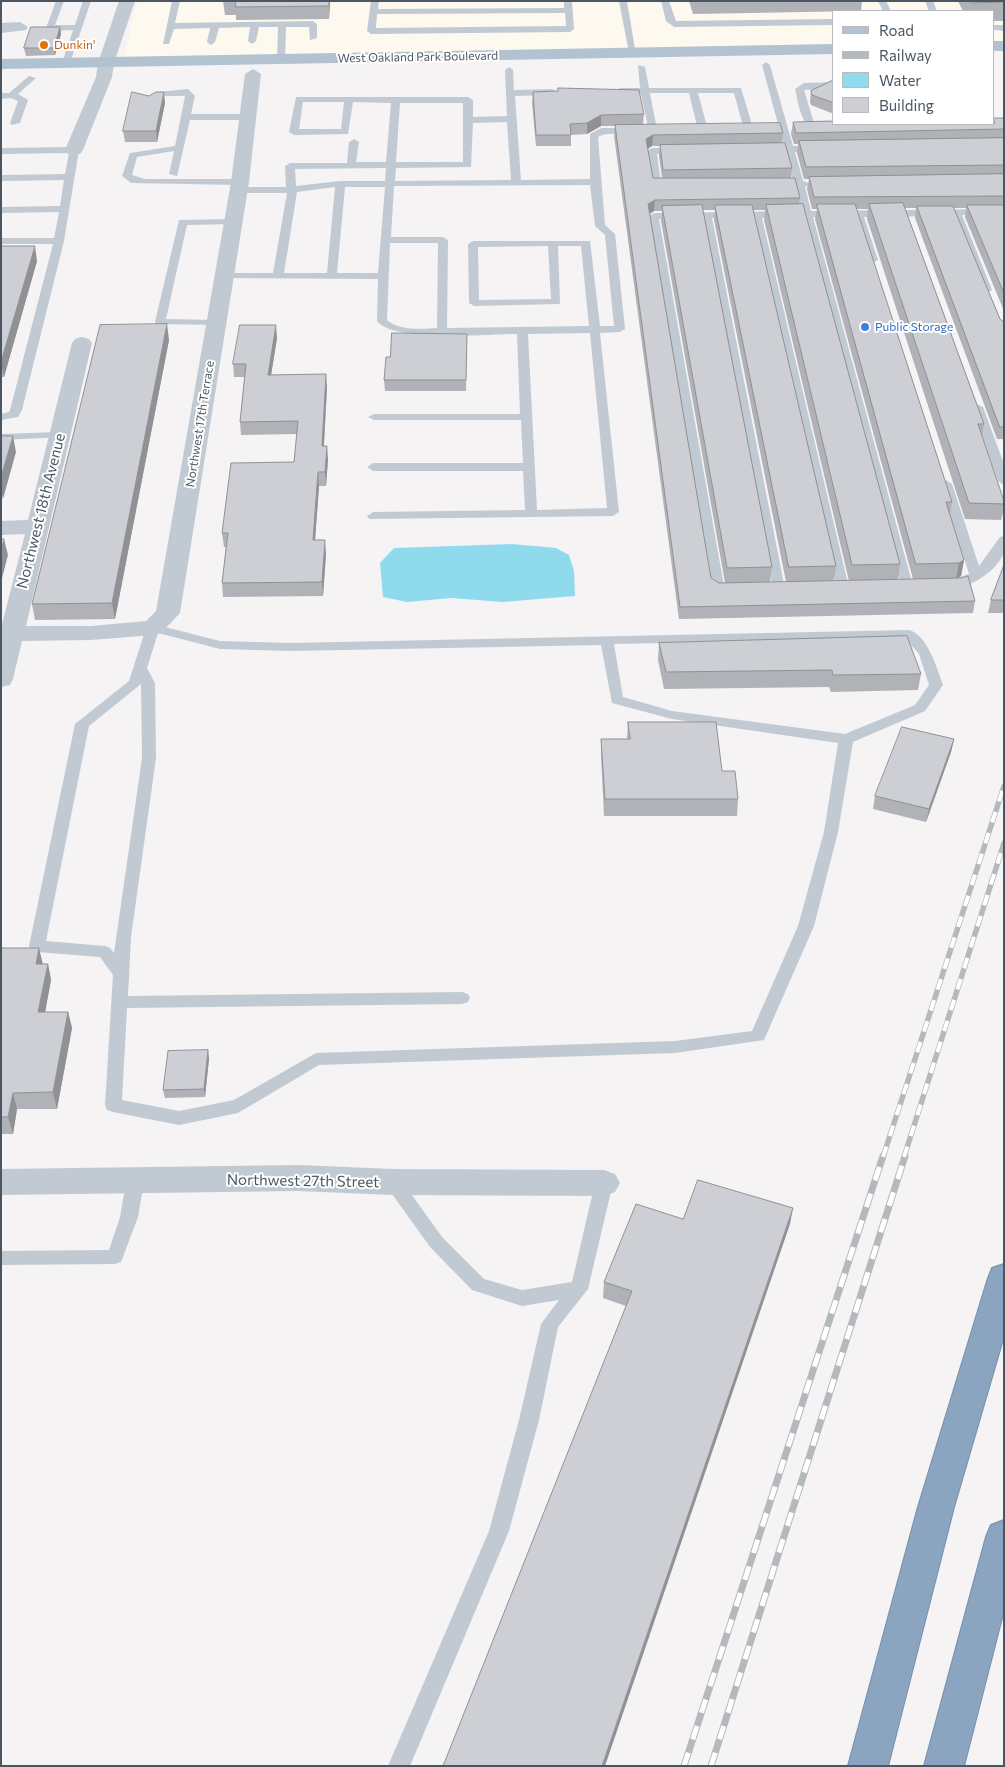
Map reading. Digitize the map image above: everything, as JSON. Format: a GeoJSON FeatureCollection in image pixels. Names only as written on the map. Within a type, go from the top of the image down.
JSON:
{"type":"FeatureCollection","features":[{"type":"Feature","properties":{"kind":"highway"},"geometry":{"type":"LineString","coordinates":[[868,1766],[936,1507],[1004,1278]]}},
{"type":"Feature","properties":{"kind":"highway"},"geometry":{"type":"LineString","coordinates":[[944,1766],[1004,1537]]}},
{"type":"Feature","properties":{"kind":"main road","name":"West Oakland Park Boulevard"},"geometry":{"type":"LineString","coordinates":[[1,64],[66,63],[105,70],[253,74],[510,70],[601,68],[637,60],[832,49]]}},
{"type":"Feature","properties":{"kind":"main road"},"geometry":{"type":"LineString","coordinates":[[766,65],[772,58],[801,50]]}},
{"type":"Feature","properties":{"kind":"main road","name":"West Oakland Park Boulevard"},"geometry":{"type":"LineString","coordinates":[[1,79],[32,78],[105,70],[281,59],[637,60],[766,65],[832,64]]}},
{"type":"Feature","properties":{"kind":"main road"},"geometry":{"type":"LineString","coordinates":[[253,74],[266,64],[281,59]]}},
{"type":"Feature","properties":{"kind":"street"},"geometry":{"type":"LineString","coordinates":[[74,150],[105,70],[128,1]]}},
{"type":"Feature","properties":{"kind":"street"},"geometry":{"type":"LineString","coordinates":[[1,28],[20,27]]}},
{"type":"Feature","properties":{"kind":"street","name":"Northwest 17th Terrace"},"geometry":{"type":"LineString","coordinates":[[153,628],[168,613],[239,186],[253,74]]}},
{"type":"Feature","properties":{"kind":"street","name":"Northwest 18th Avenue"},"geometry":{"type":"LineString","coordinates":[[1,679],[7,633],[60,436],[82,343]]}},
{"type":"Feature","properties":{"kind":"street"},"geometry":{"type":"LineString","coordinates":[[1,528],[36,528]]}},
{"type":"Feature","properties":{"kind":"street"},"geometry":{"type":"LineString","coordinates":[[7,633],[91,633],[153,628]]}},
{"type":"Feature","properties":{"kind":"street","name":"Northwest 27th Street"},"geometry":{"type":"LineString","coordinates":[[1,1182],[135,1182],[298,1178],[393,1182],[604,1183]]}},
{"type":"Feature","properties":{"kind":"lane"},"geometry":{"type":"LineString","coordinates":[[60,1],[50,28],[78,27]]}},
{"type":"Feature","properties":{"kind":"lane"},"geometry":{"type":"LineString","coordinates":[[66,63],[87,1]]}},
{"type":"Feature","properties":{"kind":"lane"},"geometry":{"type":"LineString","coordinates":[[166,42],[176,1]]}},
{"type":"Feature","properties":{"kind":"lane"},"geometry":{"type":"LineString","coordinates":[[373,12],[408,21],[547,20],[570,29],[568,6],[547,20],[526,20],[504,20],[482,20],[458,20],[408,21],[371,31],[374,1]]}},
{"type":"Feature","properties":{"kind":"lane"},"geometry":{"type":"LineString","coordinates":[[433,21],[434,1]]}},
{"type":"Feature","properties":{"kind":"lane"},"geometry":{"type":"LineString","coordinates":[[396,101],[383,276],[382,321],[388,326],[413,332],[620,329],[610,234],[600,226],[593,136],[601,131],[657,130],[645,91],[623,1]]}},
{"type":"Feature","properties":{"kind":"lane"},"geometry":{"type":"LineString","coordinates":[[665,1],[670,21],[674,24],[832,22]]}},
{"type":"Feature","properties":{"kind":"lane"},"geometry":{"type":"LineString","coordinates":[[170,26],[313,24],[313,38]]}},
{"type":"Feature","properties":{"kind":"lane"},"geometry":{"type":"LineString","coordinates":[[211,42],[215,25]]}},
{"type":"Feature","properties":{"kind":"lane"},"geometry":{"type":"LineString","coordinates":[[252,41],[255,25]]}},
{"type":"Feature","properties":{"kind":"lane"},"geometry":{"type":"LineString","coordinates":[[281,59],[282,25]]}},
{"type":"Feature","properties":{"kind":"lane"},"geometry":{"type":"LineString","coordinates":[[766,65],[808,215],[906,586]]}},
{"type":"Feature","properties":{"kind":"lane"},"geometry":{"type":"LineString","coordinates":[[510,70],[516,183]]}},
{"type":"Feature","properties":{"kind":"lane"},"geometry":{"type":"LineString","coordinates":[[12,95],[32,78]]}},
{"type":"Feature","properties":{"kind":"lane"},"geometry":{"type":"LineString","coordinates":[[832,85],[804,86],[799,88],[810,124],[815,127],[835,127]]}},
{"type":"Feature","properties":{"kind":"lane"},"geometry":{"type":"LineString","coordinates":[[607,92],[694,90],[738,90],[748,128],[708,129],[694,90]]}},
{"type":"Feature","properties":{"kind":"lane"},"geometry":{"type":"LineString","coordinates":[[148,103],[152,98],[168,92],[188,92],[190,96],[174,174]]}},
{"type":"Feature","properties":{"kind":"lane"},"geometry":{"type":"LineString","coordinates":[[510,93],[558,92]]}},
{"type":"Feature","properties":{"kind":"lane"},"geometry":{"type":"LineString","coordinates":[[1,96],[12,95],[23,100],[15,123]]}},
{"type":"Feature","properties":{"kind":"lane"},"geometry":{"type":"LineString","coordinates":[[278,276],[292,190],[289,178],[290,166],[468,165],[468,100],[396,101],[349,99],[299,99],[294,132],[345,132],[349,99]]}},
{"type":"Feature","properties":{"kind":"lane"},"geometry":{"type":"LineString","coordinates":[[185,117],[248,117]]}},
{"type":"Feature","properties":{"kind":"lane"},"geometry":{"type":"LineString","coordinates":[[468,120],[512,119]]}},
{"type":"Feature","properties":{"kind":"lane"},"geometry":{"type":"LineString","coordinates":[[138,142],[127,176],[134,181],[292,190],[340,184],[596,182]]}},
{"type":"Feature","properties":{"kind":"lane"},"geometry":{"type":"LineString","coordinates":[[351,166],[354,142]]}},
{"type":"Feature","properties":{"kind":"lane"},"geometry":{"type":"LineString","coordinates":[[133,156],[178,148]]}},
{"type":"Feature","properties":{"kind":"lane"},"geometry":{"type":"LineString","coordinates":[[756,150],[826,148]]}},
{"type":"Feature","properties":{"kind":"lane"},"geometry":{"type":"LineString","coordinates":[[1,151],[74,150],[59,241],[16,410],[14,415],[1,417]]}},
{"type":"Feature","properties":{"kind":"lane"},"geometry":{"type":"LineString","coordinates":[[676,186],[657,186],[652,151],[690,151]]}},
{"type":"Feature","properties":{"kind":"lane"},"geometry":{"type":"LineString","coordinates":[[1,178],[70,176]]}},
{"type":"Feature","properties":{"kind":"lane"},"geometry":{"type":"LineString","coordinates":[[332,276],[340,184]]}},
{"type":"Feature","properties":{"kind":"lane"},"geometry":{"type":"LineString","coordinates":[[771,184],[819,184]]}},
{"type":"Feature","properties":{"kind":"lane"},"geometry":{"type":"LineString","coordinates":[[1,210],[65,209]]}},
{"type":"Feature","properties":{"kind":"lane"},"geometry":{"type":"LineString","coordinates":[[744,590],[718,590],[654,216],[858,214],[907,218],[956,212],[1004,212]]}},
{"type":"Feature","properties":{"kind":"lane"},"geometry":{"type":"LineString","coordinates":[[956,212],[993,303]]}},
{"type":"Feature","properties":{"kind":"lane"},"geometry":{"type":"LineString","coordinates":[[858,214],[876,270]]}},
{"type":"Feature","properties":{"kind":"lane"},"geometry":{"type":"LineString","coordinates":[[706,215],[779,589]]}},
{"type":"Feature","properties":{"kind":"lane"},"geometry":{"type":"LineString","coordinates":[[756,215],[843,588]]}},
{"type":"Feature","properties":{"kind":"lane"},"geometry":{"type":"LineString","coordinates":[[216,323],[160,322],[183,222],[233,222]]}},
{"type":"Feature","properties":{"kind":"lane"},"geometry":{"type":"LineString","coordinates":[[386,240],[442,240],[442,331]]}},
{"type":"Feature","properties":{"kind":"lane"},"geometry":{"type":"LineString","coordinates":[[1,241],[59,241]]}},
{"type":"Feature","properties":{"kind":"lane"},"geometry":{"type":"LineString","coordinates":[[373,516],[613,512],[586,243],[553,243],[473,244],[474,303],[556,302],[553,243]]}},
{"type":"Feature","properties":{"kind":"lane"},"geometry":{"type":"LineString","coordinates":[[224,276],[383,276]]}},
{"type":"Feature","properties":{"kind":"lane"},"geometry":{"type":"LineString","coordinates":[[522,330],[531,514]]}},
{"type":"Feature","properties":{"kind":"lane"},"geometry":{"type":"LineString","coordinates":[[973,398],[1004,481]]}},
{"type":"Feature","properties":{"kind":"lane"},"geometry":{"type":"LineString","coordinates":[[374,417],[526,417]]}},
{"type":"Feature","properties":{"kind":"lane"},"geometry":{"type":"LineString","coordinates":[[1,437],[60,436]]}},
{"type":"Feature","properties":{"kind":"lane"},"geometry":{"type":"LineString","coordinates":[[372,467],[529,467]]}},
{"type":"Feature","properties":{"kind":"lane"},"geometry":{"type":"LineString","coordinates":[[942,474],[976,575]]}},
{"type":"Feature","properties":{"kind":"lane"},"geometry":{"type":"LineString","coordinates":[[941,586],[969,582],[1004,540]]}},
{"type":"Feature","properties":{"kind":"lane"},"geometry":{"type":"LineString","coordinates":[[121,974],[105,952],[37,946],[82,724],[135,683],[153,628],[220,645],[292,647],[909,634],[925,652],[936,685],[920,708],[846,738],[672,715],[617,700],[607,641]]}},
{"type":"Feature","properties":{"kind":"lane"},"geometry":{"type":"LineString","coordinates":[[140,668],[148,683],[149,758],[123,937],[114,1105],[179,1118],[238,1106],[316,1059],[674,1048],[758,1036],[806,926],[831,832],[846,738]]}},
{"type":"Feature","properties":{"kind":"lane"},"geometry":{"type":"LineString","coordinates":[[120,1002],[462,998]]}},
{"type":"Feature","properties":{"kind":"lane"},"geometry":{"type":"LineString","coordinates":[[1,1258],[115,1257],[129,1217],[135,1182]]}},
{"type":"Feature","properties":{"kind":"lane"},"geometry":{"type":"LineString","coordinates":[[393,1182],[436,1242],[478,1285],[522,1298],[579,1289]]}},
{"type":"Feature","properties":{"kind":"lane"},"geometry":{"type":"LineString","coordinates":[[399,1766],[499,1531],[529,1420],[550,1324],[579,1289],[604,1183]]}},
{"type":"Feature","properties":{"kind":"shaded area"},"geometry":{"type":"Polygon","coordinates":[[[137,1],[1004,1],[1004,42],[995,42],[995,10],[832,10],[832,45],[124,57],[137,1]]]}},
{"type":"Feature","properties":{"kind":"water"},"geometry":{"type":"Polygon","coordinates":[[[512,544],[556,548],[569,555],[574,571],[575,596],[503,602],[451,598],[407,602],[383,597],[380,563],[394,548],[512,544]]]}},
{"type":"Feature","properties":{"kind":"building"},"geometry":{"type":"Polygon","coordinates":[[[236,1],[329,1],[329,6],[235,7],[236,1]]]}},
{"type":"Feature","properties":{"kind":"building"},"geometry":{"type":"Polygon","coordinates":[[[970,1],[1004,1],[1004,2],[971,3],[970,1]]]}},
{"type":"Feature","properties":{"kind":"building"},"geometry":{"type":"Polygon","coordinates":[[[31,27],[60,27],[54,48],[24,48],[31,27]]]}},
{"type":"Feature","properties":{"kind":"building"},"geometry":{"type":"Polygon","coordinates":[[[832,81],[832,102],[812,95],[811,91],[832,81]]]}},
{"type":"Feature","properties":{"kind":"building"},"geometry":{"type":"Polygon","coordinates":[[[558,88],[639,90],[644,114],[601,115],[587,123],[570,124],[571,135],[536,135],[533,92],[558,91],[558,88]]]}},
{"type":"Feature","properties":{"kind":"building"},"geometry":{"type":"Polygon","coordinates":[[[132,92],[149,96],[156,92],[164,92],[156,131],[123,131],[132,92]]]}},
{"type":"Feature","properties":{"kind":"building"},"geometry":{"type":"Polygon","coordinates":[[[995,118],[1004,118],[1004,129],[796,133],[793,122],[832,121],[832,125],[995,125],[995,118]]]}},
{"type":"Feature","properties":{"kind":"building"},"geometry":{"type":"Polygon","coordinates":[[[780,123],[783,133],[653,135],[646,139],[653,178],[795,178],[800,198],[655,200],[648,204],[711,578],[719,583],[961,578],[968,576],[975,601],[680,607],[615,125],[780,123]]]}},
{"type":"Feature","properties":{"kind":"building"},"geometry":{"type":"Polygon","coordinates":[[[1004,138],[1004,165],[806,167],[799,141],[1004,138]]]}},
{"type":"Feature","properties":{"kind":"building"},"geometry":{"type":"Polygon","coordinates":[[[785,143],[792,168],[663,170],[660,145],[785,143]]]}},
{"type":"Feature","properties":{"kind":"building"},"geometry":{"type":"Polygon","coordinates":[[[1004,174],[1004,196],[814,197],[809,177],[1004,174]]]}},
{"type":"Feature","properties":{"kind":"building"},"geometry":{"type":"Polygon","coordinates":[[[903,203],[984,424],[978,424],[1004,504],[969,503],[869,204],[903,203]]]}},
{"type":"Feature","properties":{"kind":"building"},"geometry":{"type":"Polygon","coordinates":[[[803,204],[900,564],[852,565],[766,205],[803,204]]]}},
{"type":"Feature","properties":{"kind":"building"},"geometry":{"type":"Polygon","coordinates":[[[817,204],[855,204],[952,502],[946,502],[964,560],[959,563],[916,564],[817,204]]]}},
{"type":"Feature","properties":{"kind":"building"},"geometry":{"type":"Polygon","coordinates":[[[702,205],[772,567],[727,568],[662,206],[702,205]]]}},
{"type":"Feature","properties":{"kind":"building"},"geometry":{"type":"Polygon","coordinates":[[[715,205],[752,205],[836,566],[789,567],[715,205]]]}},
{"type":"Feature","properties":{"kind":"building"},"geometry":{"type":"Polygon","coordinates":[[[967,205],[1004,205],[1004,293],[967,205]]]}},
{"type":"Feature","properties":{"kind":"building"},"geometry":{"type":"Polygon","coordinates":[[[917,206],[953,206],[1000,319],[1004,322],[1004,427],[1000,427],[917,206]]]}},
{"type":"Feature","properties":{"kind":"building"},"geometry":{"type":"Polygon","coordinates":[[[1,246],[35,246],[1,362],[1,246]]]}},
{"type":"Feature","properties":{"kind":"building"},"geometry":{"type":"Polygon","coordinates":[[[167,324],[112,603],[32,604],[100,325],[167,324]]]}},
{"type":"Feature","properties":{"kind":"building"},"geometry":{"type":"Polygon","coordinates":[[[240,325],[276,325],[268,375],[326,374],[322,446],[327,446],[325,472],[318,472],[313,540],[325,540],[322,582],[222,583],[228,533],[222,533],[231,463],[294,462],[298,421],[240,422],[246,364],[233,364],[240,325]]]}},
{"type":"Feature","properties":{"kind":"building"},"geometry":{"type":"Polygon","coordinates":[[[392,333],[467,334],[466,380],[384,380],[386,357],[390,357],[392,333]]]}},
{"type":"Feature","properties":{"kind":"building"},"geometry":{"type":"Polygon","coordinates":[[[1,436],[13,436],[1,477],[1,436]]]}},
{"type":"Feature","properties":{"kind":"building"},"geometry":{"type":"Polygon","coordinates":[[[1,539],[4,539],[1,551],[1,539]]]}},
{"type":"Feature","properties":{"kind":"building"},"geometry":{"type":"Polygon","coordinates":[[[1004,565],[1004,600],[991,600],[1004,565]]]}},
{"type":"Feature","properties":{"kind":"building"},"geometry":{"type":"Polygon","coordinates":[[[907,636],[921,674],[833,675],[832,670],[666,672],[659,643],[907,636]]]}},
{"type":"Feature","properties":{"kind":"building"},"geometry":{"type":"Polygon","coordinates":[[[628,722],[716,722],[722,771],[735,771],[738,799],[605,799],[601,739],[630,739],[628,722]]]}},
{"type":"Feature","properties":{"kind":"building"},"geometry":{"type":"Polygon","coordinates":[[[902,727],[954,739],[929,809],[875,796],[902,727]]]}},
{"type":"Feature","properties":{"kind":"building"},"geometry":{"type":"Polygon","coordinates":[[[1,948],[39,948],[36,964],[48,964],[38,1012],[68,1012],[53,1092],[13,1093],[8,1117],[1,1117],[1,948]]]}},
{"type":"Feature","properties":{"kind":"building"},"geometry":{"type":"Polygon","coordinates":[[[208,1050],[204,1089],[163,1090],[168,1051],[208,1050]]]}},
{"type":"Feature","properties":{"kind":"building"},"geometry":{"type":"Polygon","coordinates":[[[698,1180],[793,1208],[602,1766],[443,1766],[632,1291],[604,1282],[636,1204],[683,1219],[698,1180]]]}},
{"type":"Feature","properties":{"kind":"railway"},"geometry":{"type":"LineString","coordinates":[[883,1157],[1004,786]]}},
{"type":"Feature","properties":{"kind":"railway"},"geometry":{"type":"LineString","coordinates":[[904,1157],[1004,843]]}},
{"type":"Feature","properties":{"kind":"railway"},"geometry":{"type":"LineString","coordinates":[[684,1766],[883,1156]]}},
{"type":"Feature","properties":{"kind":"railway"},"geometry":{"type":"LineString","coordinates":[[711,1766],[905,1156]]}},
{"type":"Feature","properties":{"kind":"place","name":"Dunkin'"},"geometry":{"type":"Point","coordinates":[44,45]}},
{"type":"Feature","properties":{"kind":"place","name":"Public Storage"},"geometry":{"type":"Point","coordinates":[865,327]}}]}
